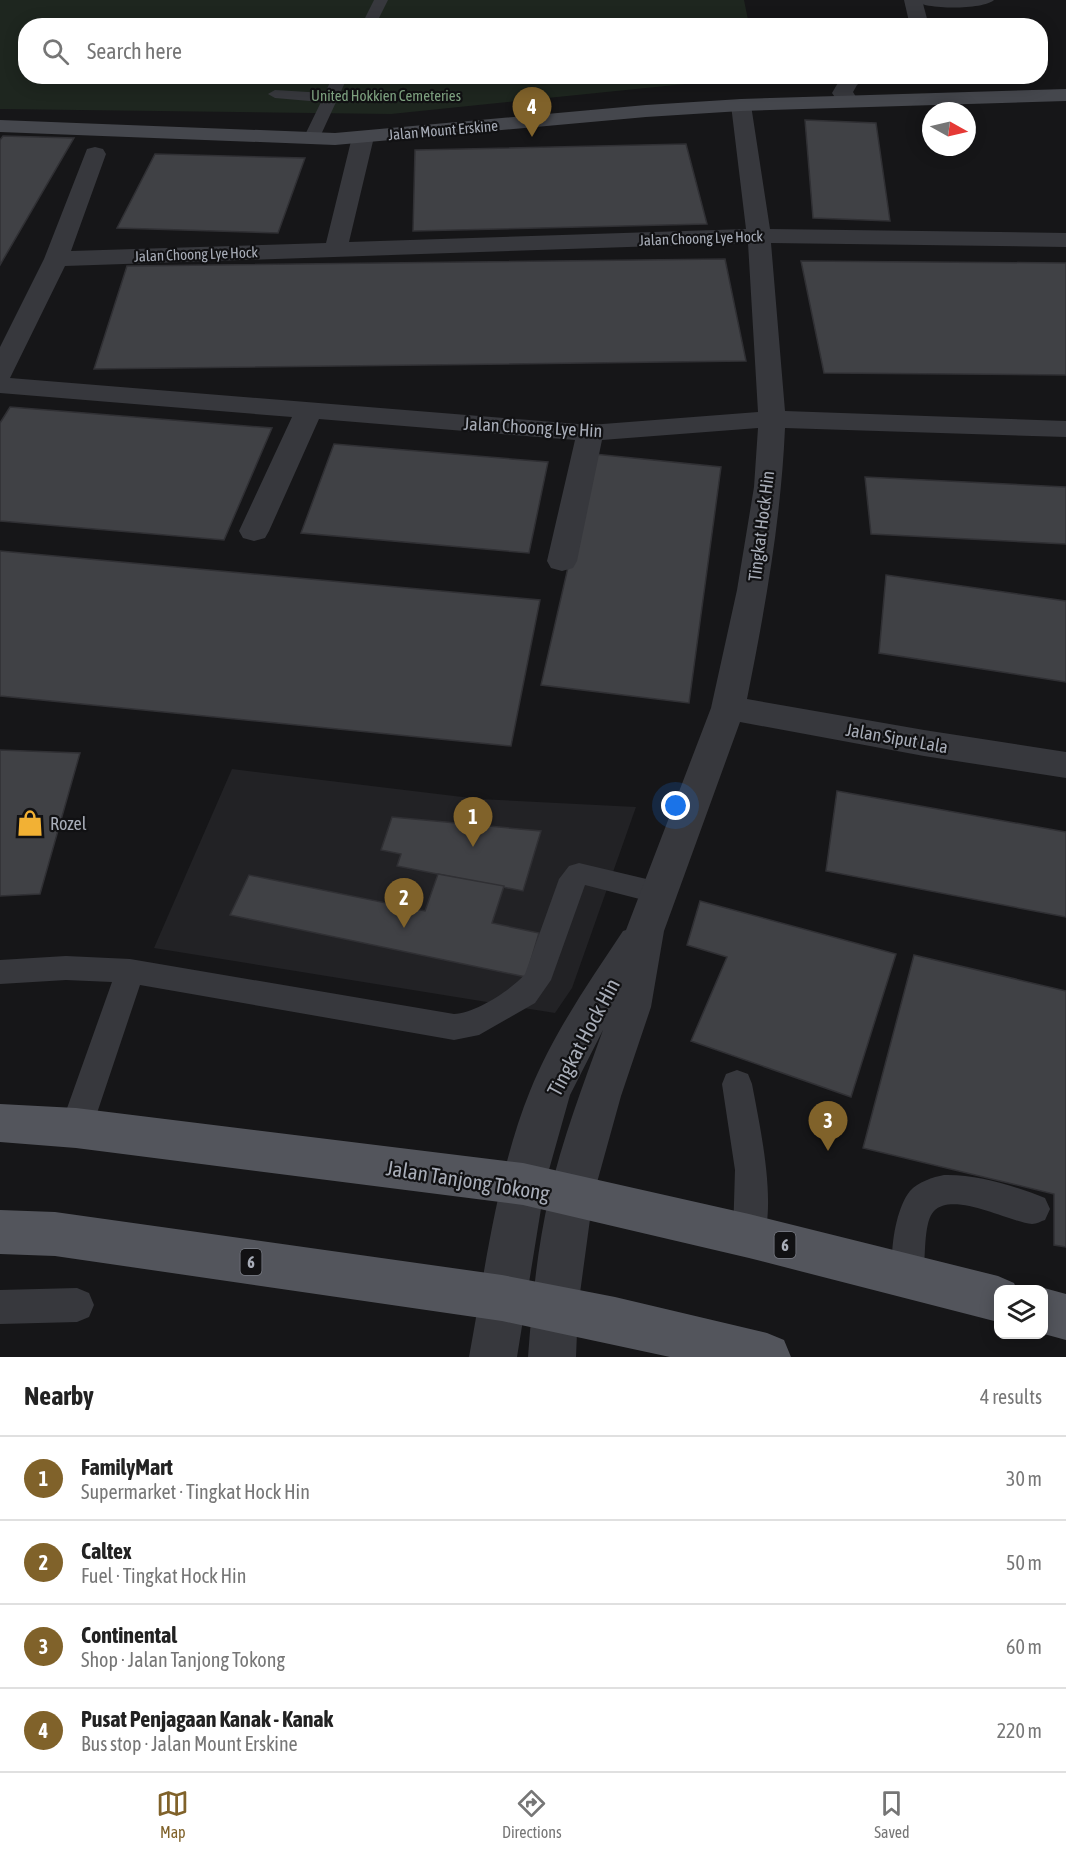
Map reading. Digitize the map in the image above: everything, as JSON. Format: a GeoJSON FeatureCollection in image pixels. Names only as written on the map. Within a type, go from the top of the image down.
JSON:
{"type":"FeatureCollection","features":[{"type":"Feature","properties":{"kind":"main road","name":"Jalan Mount Erskine"},"geometry":{"type":"LineString","coordinates":[[0,126],[311,139],[363,137],[646,111],[741,105],[1066,95]]}},
{"type":"Feature","properties":{"kind":"main road","name":"Jalan Tanjong Tokong"},"geometry":{"type":"LineString","coordinates":[[0,1123],[76,1128],[523,1184],[571,1197],[749,1236],[994,1298]]}},
{"type":"Feature","properties":{"kind":"main road","name":"6"},"geometry":{"type":"LineString","coordinates":[[0,1232],[55,1234],[502,1298],[762,1356]]}},
{"type":"Feature","properties":{"kind":"main road"},"geometry":{"type":"LineString","coordinates":[[1048,1312],[1066,1317]]}},
{"type":"Feature","properties":{"kind":"street"},"geometry":{"type":"LineString","coordinates":[[913,0],[918,18]]}},
{"type":"Feature","properties":{"kind":"street"},"geometry":{"type":"LineString","coordinates":[[847,84],[842,93],[849,100]]}},
{"type":"Feature","properties":{"kind":"street","name":"Tingkat Hock Hin"},"geometry":{"type":"LineString","coordinates":[[552,1357],[555,1308],[571,1197],[600,1096],[631,1007],[645,931],[728,708],[753,590],[768,486],[772,419],[759,236],[741,105]]}},
{"type":"Feature","properties":{"kind":"street"},"geometry":{"type":"LineString","coordinates":[[336,249],[363,137]]}},
{"type":"Feature","properties":{"kind":"street"},"geometry":{"type":"LineString","coordinates":[[0,373],[56,259],[94,154]]}},
{"type":"Feature","properties":{"kind":"street","name":"Jalan Choong Lye Hock"},"geometry":{"type":"LineString","coordinates":[[56,259],[759,236],[1066,240]]}},
{"type":"Feature","properties":{"kind":"street","name":"Jalan Choong Lye Hin"},"geometry":{"type":"LineString","coordinates":[[0,385],[590,433],[772,419],[1066,429]]}},
{"type":"Feature","properties":{"kind":"street"},"geometry":{"type":"LineString","coordinates":[[254,531],[309,410]]}},
{"type":"Feature","properties":{"kind":"street"},"geometry":{"type":"LineString","coordinates":[[562,561],[590,433]]}},
{"type":"Feature","properties":{"kind":"street","name":"Jalan Siput Lala"},"geometry":{"type":"LineString","coordinates":[[728,708],[924,743],[1066,765]]}},
{"type":"Feature","properties":{"kind":"street","name":"Tingkat Hock Hin"},"geometry":{"type":"LineString","coordinates":[[493,1357],[523,1184],[550,1093],[595,1005],[645,931]]}},
{"type":"Feature","properties":{"kind":"lane"},"geometry":{"type":"LineString","coordinates":[[372,18],[381,0]]}},
{"type":"Feature","properties":{"kind":"lane"},"geometry":{"type":"LineString","coordinates":[[920,0],[956,4],[987,0]]}},
{"type":"Feature","properties":{"kind":"lane"},"geometry":{"type":"LineString","coordinates":[[311,139],[337,84]]}},
{"type":"Feature","properties":{"kind":"lane"},"geometry":{"type":"LineString","coordinates":[[275,94],[330,98]]}},
{"type":"Feature","properties":{"kind":"lane"},"geometry":{"type":"LineString","coordinates":[[0,972],[66,969],[130,971],[454,1027],[469,1026],[525,994],[537,980],[573,879],[579,874],[659,893]]}},
{"type":"Feature","properties":{"kind":"lane"},"geometry":{"type":"LineString","coordinates":[[76,1128],[130,971]]}},
{"type":"Feature","properties":{"kind":"lane"},"geometry":{"type":"LineString","coordinates":[[737,1084],[751,1170],[749,1236]]}},
{"type":"Feature","properties":{"kind":"lane"},"geometry":{"type":"LineString","coordinates":[[908,1276],[914,1218],[919,1204],[930,1195],[943,1190],[960,1191],[1034,1209]]}},
{"type":"Feature","properties":{"kind":"lane"},"geometry":{"type":"LineString","coordinates":[[0,1307],[77,1305]]}},
{"type":"Feature","properties":{"kind":"shaded area"},"geometry":{"type":"Polygon","coordinates":[[[232,769],[479,799],[636,807],[572,988],[555,1013],[154,948],[232,769]]]}},
{"type":"Feature","properties":{"kind":"green space","name":"United Hokkien Cemeteries"},"geometry":{"type":"Polygon","coordinates":[[[0,0],[744,0],[748,18],[18,18],[18,84],[685,84],[391,114],[0,109],[0,0]]]}},
{"type":"Feature","properties":{"kind":"building"},"geometry":{"type":"Polygon","coordinates":[[[805,120],[876,123],[890,221],[813,218],[805,120]]]}},
{"type":"Feature","properties":{"kind":"building"},"geometry":{"type":"Polygon","coordinates":[[[3,136],[74,138],[0,265],[0,140],[3,136]]]}},
{"type":"Feature","properties":{"kind":"building"},"geometry":{"type":"Polygon","coordinates":[[[686,144],[707,224],[413,231],[415,150],[686,144]]]}},
{"type":"Feature","properties":{"kind":"building"},"geometry":{"type":"Polygon","coordinates":[[[155,154],[305,158],[278,233],[117,228],[155,154]]]}},
{"type":"Feature","properties":{"kind":"building"},"geometry":{"type":"Polygon","coordinates":[[[725,259],[746,361],[94,369],[127,266],[725,259]]]}},
{"type":"Feature","properties":{"kind":"building"},"geometry":{"type":"Polygon","coordinates":[[[801,261],[1066,263],[1066,375],[824,373],[801,261]]]}},
{"type":"Feature","properties":{"kind":"building"},"geometry":{"type":"Polygon","coordinates":[[[10,407],[272,428],[224,540],[0,521],[0,423],[10,407]]]}},
{"type":"Feature","properties":{"kind":"building"},"geometry":{"type":"Polygon","coordinates":[[[334,444],[548,462],[529,553],[301,533],[334,444]]]}},
{"type":"Feature","properties":{"kind":"building"},"geometry":{"type":"Polygon","coordinates":[[[594,454],[721,467],[689,703],[541,685],[594,454]]]}},
{"type":"Feature","properties":{"kind":"building"},"geometry":{"type":"Polygon","coordinates":[[[865,477],[1066,487],[1066,544],[871,534],[865,477]]]}},
{"type":"Feature","properties":{"kind":"building"},"geometry":{"type":"Polygon","coordinates":[[[0,551],[540,600],[511,746],[0,696],[0,551]]]}},
{"type":"Feature","properties":{"kind":"building"},"geometry":{"type":"Polygon","coordinates":[[[886,575],[1066,601],[1066,682],[879,653],[886,575]]]}},
{"type":"Feature","properties":{"kind":"building","name":"Rozel"},"geometry":{"type":"Polygon","coordinates":[[[0,750],[80,753],[40,894],[0,896],[0,750]]]}},
{"type":"Feature","properties":{"kind":"building"},"geometry":{"type":"Polygon","coordinates":[[[837,791],[1066,832],[1066,917],[826,871],[837,791]]]}},
{"type":"Feature","properties":{"kind":"building"},"geometry":{"type":"Polygon","coordinates":[[[392,817],[541,831],[523,891],[397,866],[401,854],[381,850],[392,817]]]}},
{"type":"Feature","properties":{"kind":"building"},"geometry":{"type":"Polygon","coordinates":[[[438,874],[504,886],[492,923],[539,933],[526,977],[230,915],[249,875],[425,911],[438,874]]]}},
{"type":"Feature","properties":{"kind":"building"},"geometry":{"type":"Polygon","coordinates":[[[700,901],[896,954],[851,1097],[691,1041],[727,957],[687,945],[700,901]]]}},
{"type":"Feature","properties":{"kind":"building"},"geometry":{"type":"Polygon","coordinates":[[[914,955],[1066,991],[1066,1247],[1054,1245],[1054,1194],[863,1148],[914,955]]]}},
{"type":"Feature","properties":{"kind":"place","name":"Pusat Penjagaan Kanak - Kanak"},"geometry":{"type":"Point","coordinates":[532,137]}},
{"type":"Feature","properties":{"kind":"place","name":"Rozel"},"geometry":{"type":"Point","coordinates":[30,823]}},
{"type":"Feature","properties":{"kind":"place","name":"FamilyMart"},"geometry":{"type":"Point","coordinates":[473,847]}},
{"type":"Feature","properties":{"kind":"place","name":"Caltex"},"geometry":{"type":"Point","coordinates":[404,928]}},
{"type":"Feature","properties":{"kind":"place","name":"Continental"},"geometry":{"type":"Point","coordinates":[828,1151]}}]}
